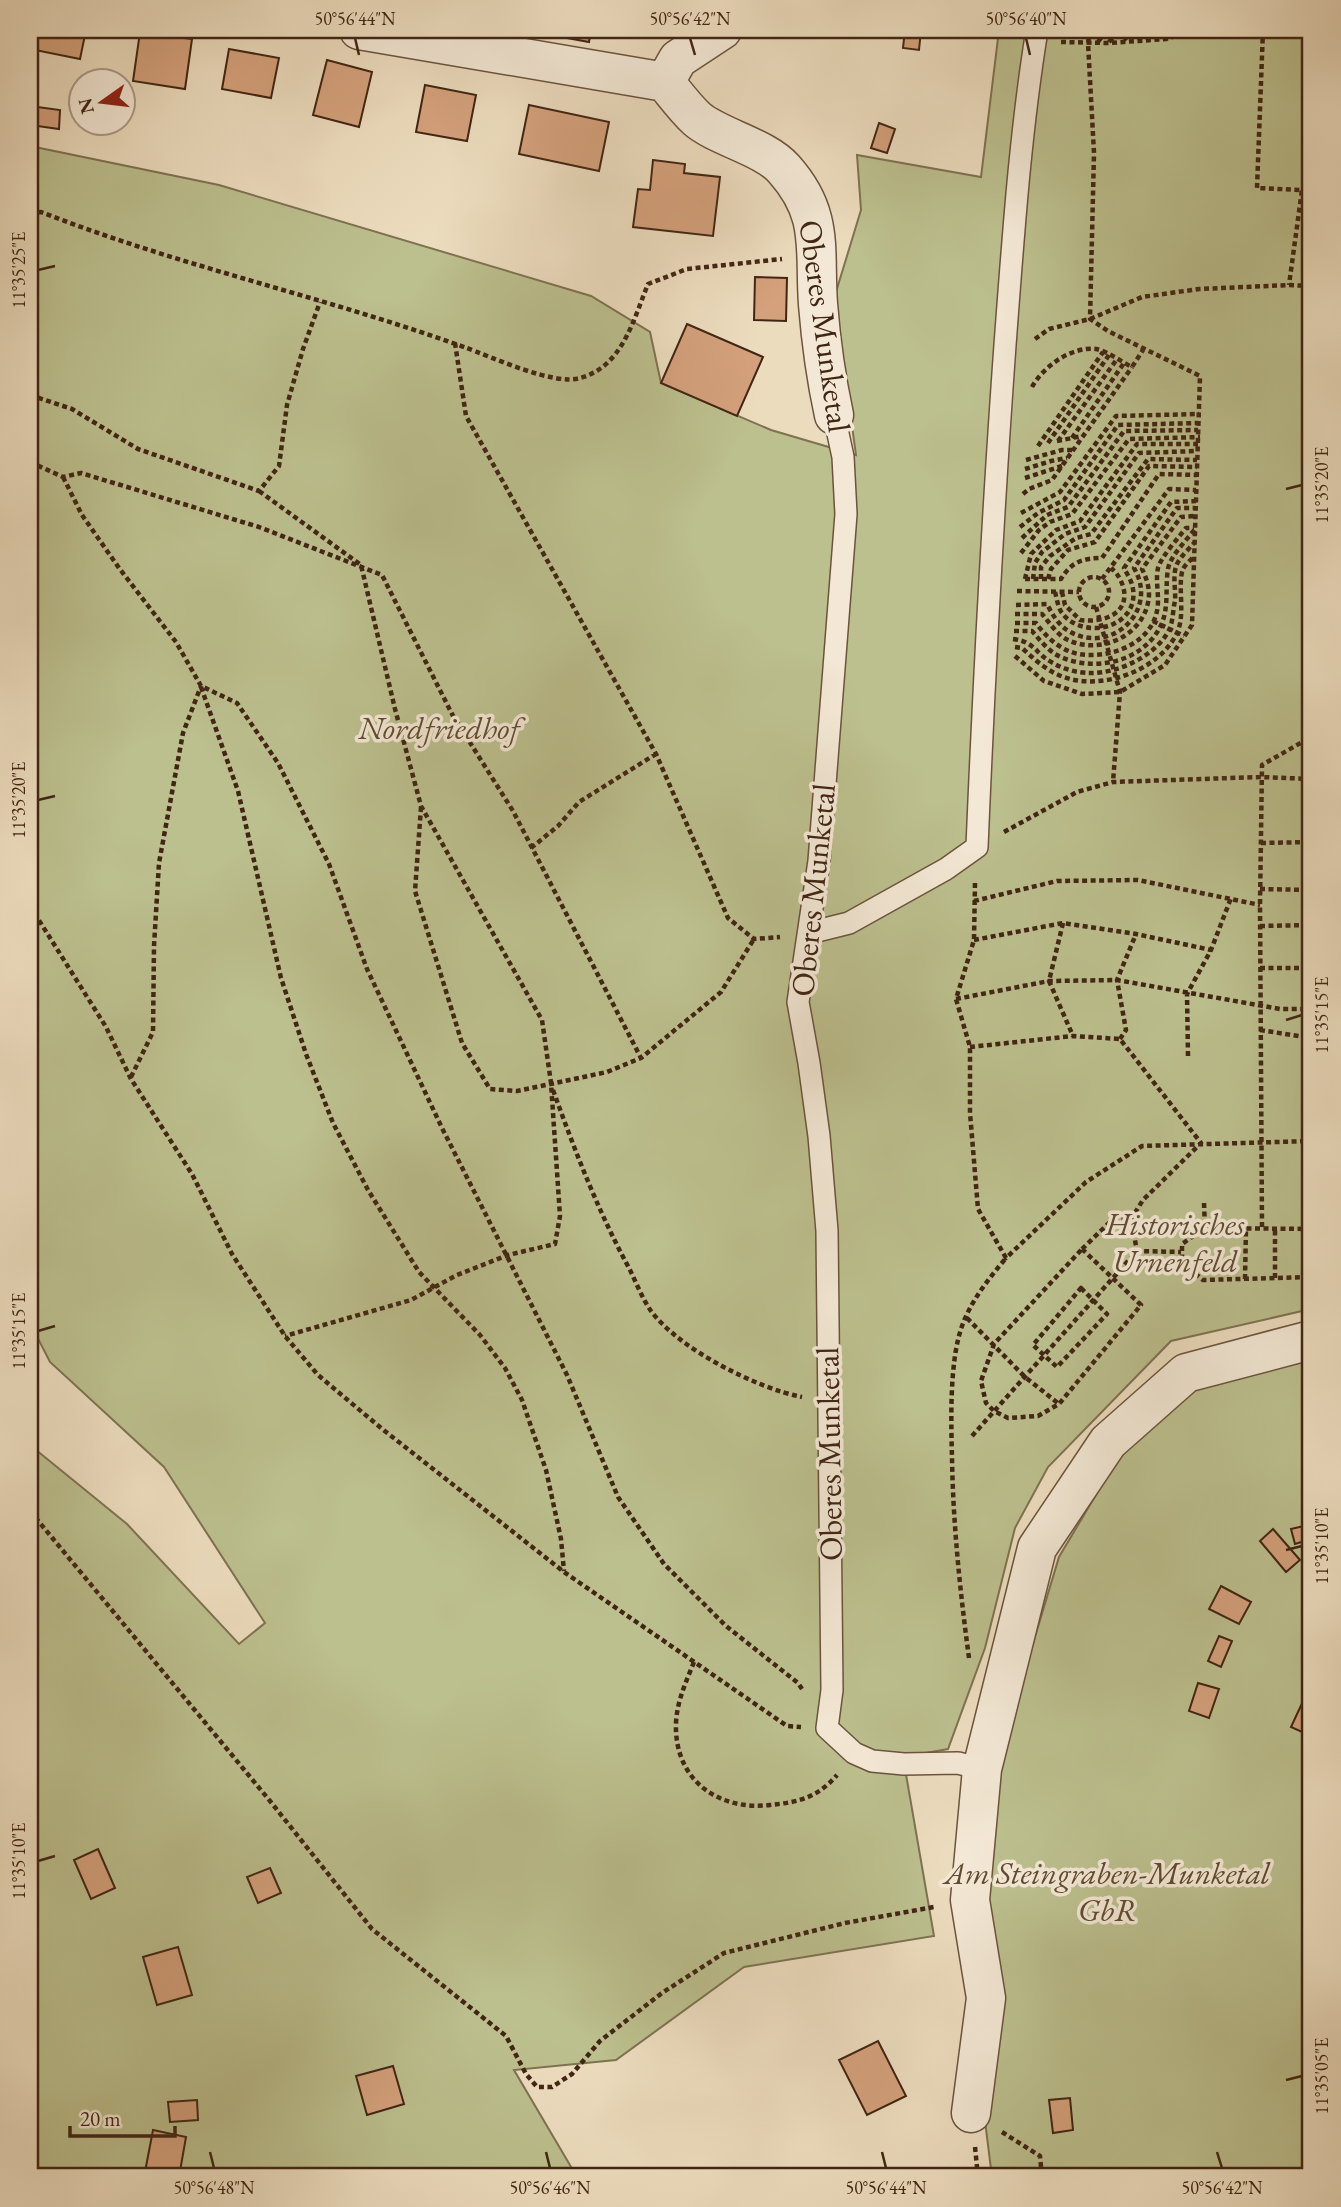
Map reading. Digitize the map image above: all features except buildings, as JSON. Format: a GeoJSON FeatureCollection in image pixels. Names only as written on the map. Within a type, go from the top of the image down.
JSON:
{"type":"FeatureCollection","features":[{"type":"Feature","properties":{"kind":"street"},"geometry":{"type":"LineString","coordinates":[[359,30],[665,82],[678,59],[723,30]]}},
{"type":"Feature","properties":{"kind":"street","name":"Oberes Munketal"},"geometry":{"type":"LineString","coordinates":[[665,82],[697,120],[749,146],[783,167],[808,203],[817,236],[818,302],[823,361],[834,415]]}},
{"type":"Feature","properties":{"kind":"street"},"geometry":{"type":"LineString","coordinates":[[971,2113],[986,1998],[970,1900],[984,1759],[1037,1548],[1108,1442],[1186,1373],[1311,1340]]}},
{"type":"Feature","properties":{"kind":"lane"},"geometry":{"type":"LineString","coordinates":[[809,933],[849,923],[946,869],[976,847],[988,590],[1017,187],[1037,30]]}},
{"type":"Feature","properties":{"kind":"lane","name":"Oberes Munketal"},"geometry":{"type":"LineString","coordinates":[[827,1728],[832,1690],[827,1231],[819,1136],[798,1002],[819,862],[846,513],[843,457],[834,415]]}},
{"type":"Feature","properties":{"kind":"lane"},"geometry":{"type":"LineString","coordinates":[[827,1728],[863,1757],[904,1765],[984,1759]]}},
{"type":"Feature","properties":{"kind":"path"},"geometry":{"type":"LineString","coordinates":[[1090,30],[1088,43],[1094,153],[1090,318]]}},
{"type":"Feature","properties":{"kind":"path"},"geometry":{"type":"LineString","coordinates":[[1097,42],[1107,30]]}},
{"type":"Feature","properties":{"kind":"path"},"geometry":{"type":"LineString","coordinates":[[1109,43],[1120,30]]}},
{"type":"Feature","properties":{"kind":"path"},"geometry":{"type":"LineString","coordinates":[[1124,41],[1134,30]]}},
{"type":"Feature","properties":{"kind":"path"},"geometry":{"type":"LineString","coordinates":[[1088,43],[1166,38],[1194,30]]}},
{"type":"Feature","properties":{"kind":"path"},"geometry":{"type":"LineString","coordinates":[[1263,30],[1256,188],[1302,190],[1289,285]]}},
{"type":"Feature","properties":{"kind":"path"},"geometry":{"type":"LineString","coordinates":[[30,213],[41,212],[164,256],[455,343],[554,379],[576,380],[598,373],[619,352],[648,284],[687,270],[817,256]]}},
{"type":"Feature","properties":{"kind":"path"},"geometry":{"type":"LineString","coordinates":[[1004,362],[1049,329],[1090,318],[1142,297],[1199,289],[1311,286]]}},
{"type":"Feature","properties":{"kind":"path"},"geometry":{"type":"LineString","coordinates":[[259,491],[279,466],[287,405],[320,302]]}},
{"type":"Feature","properties":{"kind":"path"},"geometry":{"type":"LineString","coordinates":[[1090,318],[1143,350],[1200,376],[1192,625],[1165,665],[1120,692],[1082,694],[1044,681],[1015,656],[1009,639],[1011,605],[1047,604],[1060,624],[1081,636],[1105,637],[1118,633],[1136,614],[1142,591],[1134,568],[1177,508],[1195,508]]}},
{"type":"Feature","properties":{"kind":"path"},"geometry":{"type":"LineString","coordinates":[[455,343],[466,416],[656,754],[728,918],[754,939],[809,933]]}},
{"type":"Feature","properties":{"kind":"path"},"geometry":{"type":"LineString","coordinates":[[1027,396],[1039,374],[1066,354],[1096,349],[1132,367]]}},
{"type":"Feature","properties":{"kind":"path"},"geometry":{"type":"LineString","coordinates":[[1020,489],[1019,497],[1029,489],[1052,480],[1143,350]]}},
{"type":"Feature","properties":{"kind":"path"},"geometry":{"type":"LineString","coordinates":[[1038,446],[1103,352]]}},
{"type":"Feature","properties":{"kind":"path"},"geometry":{"type":"LineString","coordinates":[[1048,443],[1109,355]]}},
{"type":"Feature","properties":{"kind":"path"},"geometry":{"type":"LineString","coordinates":[[1058,441],[1117,359]]}},
{"type":"Feature","properties":{"kind":"path"},"geometry":{"type":"LineString","coordinates":[[1072,438],[1124,363]]}},
{"type":"Feature","properties":{"kind":"path"},"geometry":{"type":"LineString","coordinates":[[30,395],[72,409],[138,449],[259,491],[361,565],[421,806],[542,1020],[551,1083],[561,1216],[555,1244],[508,1255],[457,1275],[411,1300],[285,1336]]}},
{"type":"Feature","properties":{"kind":"path"},"geometry":{"type":"LineString","coordinates":[[1018,515],[1060,492],[1116,416],[1199,414]]}},
{"type":"Feature","properties":{"kind":"path"},"geometry":{"type":"LineString","coordinates":[[1017,530],[1038,513],[1064,500],[1118,425],[1198,423]]}},
{"type":"Feature","properties":{"kind":"path"},"geometry":{"type":"LineString","coordinates":[[1016,543],[1047,515],[1068,507],[1124,431],[1198,430]]}},
{"type":"Feature","properties":{"kind":"path"},"geometry":{"type":"LineString","coordinates":[[1030,448],[1083,436]]}},
{"type":"Feature","properties":{"kind":"path"},"geometry":{"type":"LineString","coordinates":[[1014,562],[1038,530],[1050,522],[1072,514],[1129,439],[1200,437]]}},
{"type":"Feature","properties":{"kind":"path"},"geometry":{"type":"LineString","coordinates":[[1025,579],[1031,554],[1056,530],[1080,521],[1137,444],[1198,444]]}},
{"type":"Feature","properties":{"kind":"path"},"geometry":{"type":"LineString","coordinates":[[1022,461],[1062,450],[1073,450]]}},
{"type":"Feature","properties":{"kind":"path"},"geometry":{"type":"LineString","coordinates":[[1023,451],[1021,480],[1062,466]]}},
{"type":"Feature","properties":{"kind":"path"},"geometry":{"type":"LineString","coordinates":[[1033,579],[1035,563],[1042,552],[1065,534],[1085,527],[1139,453],[1197,451]]}},
{"type":"Feature","properties":{"kind":"path"},"geometry":{"type":"LineString","coordinates":[[1022,470],[1051,460],[1068,458]]}},
{"type":"Feature","properties":{"kind":"path"},"geometry":{"type":"LineString","coordinates":[[1041,579],[1041,568],[1050,556],[1076,538],[1091,534],[1148,459],[1197,460]]}},
{"type":"Feature","properties":{"kind":"path"},"geometry":{"type":"LineString","coordinates":[[30,462],[63,477],[82,473],[259,527],[382,575],[452,714],[513,811],[641,1058]]}},
{"type":"Feature","properties":{"kind":"path"},"geometry":{"type":"LineString","coordinates":[[1048,579],[1051,569],[1068,550],[1095,542],[1149,466],[1197,467]]}},
{"type":"Feature","properties":{"kind":"path"},"geometry":{"type":"LineString","coordinates":[[1013,579],[1061,579],[1073,563],[1089,558],[1102,558],[1159,474],[1197,475]]}},
{"type":"Feature","properties":{"kind":"path"},"geometry":{"type":"LineString","coordinates":[[63,477],[82,515],[176,642],[201,686],[238,791],[281,978],[306,1054],[333,1123],[368,1190],[419,1272],[480,1335],[505,1368],[522,1400],[546,1470],[561,1539],[564,1572]]}},
{"type":"Feature","properties":{"kind":"path"},"geometry":{"type":"LineString","coordinates":[[1102,579],[1169,489],[1196,490]]}},
{"type":"Feature","properties":{"kind":"path"},"geometry":{"type":"LineString","coordinates":[[1055,592],[1060,612],[1073,624],[1087,629],[1102,628],[1119,622],[1128,612],[1133,589],[1124,568],[1171,502],[1196,501]]}},
{"type":"Feature","properties":{"kind":"path"},"geometry":{"type":"LineString","coordinates":[[1011,614],[1042,614],[1060,635],[1070,641],[1088,645],[1107,644],[1123,638],[1133,631],[1144,615],[1149,596],[1143,569],[1181,516],[1195,516]]}},
{"type":"Feature","properties":{"kind":"path"},"geometry":{"type":"LineString","coordinates":[[1010,622],[1036,623],[1045,636],[1062,648],[1079,655],[1110,653],[1124,649],[1138,641],[1157,612],[1158,566],[1186,528],[1195,528]]}},
{"type":"Feature","properties":{"kind":"path"},"geometry":{"type":"LineString","coordinates":[[1010,631],[1032,631],[1053,653],[1083,664],[1112,662],[1129,657],[1140,649],[1161,625],[1167,606],[1168,566],[1195,528]]}},
{"type":"Feature","properties":{"kind":"path"},"geometry":{"type":"LineString","coordinates":[[1009,639],[1027,641],[1053,663],[1073,670],[1090,673],[1131,665],[1148,654],[1169,629],[1178,563],[1194,542]]}},
{"type":"Feature","properties":{"kind":"path"},"geometry":{"type":"LineString","coordinates":[[1012,647],[1023,648],[1038,664],[1062,677],[1090,682],[1117,678],[1141,670],[1166,648],[1177,633],[1181,619],[1183,569],[1194,556]]}},
{"type":"Feature","properties":{"kind":"path"},"geometry":{"type":"LineString","coordinates":[[1062,592],[1065,606],[1080,620],[1100,621],[1113,616],[1123,606],[1125,597],[1117,573],[1111,568]]}},
{"type":"Feature","properties":{"kind":"path"},"geometry":{"type":"LineString","coordinates":[[1088,578],[1102,579],[1108,587],[1108,597],[1096,607],[1082,602],[1079,592],[1088,578]]}},
{"type":"Feature","properties":{"kind":"path"},"geometry":{"type":"LineString","coordinates":[[1013,591],[1079,592]]}},
{"type":"Feature","properties":{"kind":"path"},"geometry":{"type":"LineString","coordinates":[[1096,607],[1120,692],[1113,782]]}},
{"type":"Feature","properties":{"kind":"path"},"geometry":{"type":"LineString","coordinates":[[1153,621],[1184,636]]}},
{"type":"Feature","properties":{"kind":"path"},"geometry":{"type":"LineString","coordinates":[[131,1077],[153,1032],[159,863],[183,733],[201,686]]}},
{"type":"Feature","properties":{"kind":"path"},"geometry":{"type":"LineString","coordinates":[[201,686],[237,703],[278,763],[329,864],[367,969],[442,1128],[567,1375],[618,1497],[664,1564],[726,1626],[799,1684],[827,1728]]}},
{"type":"Feature","properties":{"kind":"path"},"geometry":{"type":"LineString","coordinates":[[1262,1227],[1262,765],[1311,737]]}},
{"type":"Feature","properties":{"kind":"path"},"geometry":{"type":"LineString","coordinates":[[531,848],[558,826],[579,802],[656,754]]}},
{"type":"Feature","properties":{"kind":"path"},"geometry":{"type":"LineString","coordinates":[[1006,1258],[978,1209],[970,1113],[970,1047],[956,999],[974,940],[976,847],[1077,792],[1113,782],[1311,779]]}},
{"type":"Feature","properties":{"kind":"path"},"geometry":{"type":"LineString","coordinates":[[421,806],[415,891],[462,1043],[490,1088],[517,1091],[607,1072],[641,1058],[721,992],[754,939]]}},
{"type":"Feature","properties":{"kind":"path"},"geometry":{"type":"LineString","coordinates":[[1261,843],[1311,842]]}},
{"type":"Feature","properties":{"kind":"path"},"geometry":{"type":"LineString","coordinates":[[974,901],[1057,881],[1138,880],[1260,905]]}},
{"type":"Feature","properties":{"kind":"path"},"geometry":{"type":"LineString","coordinates":[[1260,889],[1311,890]]}},
{"type":"Feature","properties":{"kind":"path"},"geometry":{"type":"LineString","coordinates":[[1188,1056],[1187,993],[1211,950],[1231,898]]}},
{"type":"Feature","properties":{"kind":"path"},"geometry":{"type":"LineString","coordinates":[[30,906],[106,1027],[131,1077],[192,1174],[232,1254],[285,1336],[328,1384],[564,1572],[694,1662],[788,1726],[827,1728]]}},
{"type":"Feature","properties":{"kind":"path"},"geometry":{"type":"LineString","coordinates":[[974,940],[1063,922],[1211,950]]}},
{"type":"Feature","properties":{"kind":"path"},"geometry":{"type":"LineString","coordinates":[[1063,922],[1049,981],[1073,1036]]}},
{"type":"Feature","properties":{"kind":"path"},"geometry":{"type":"LineString","coordinates":[[1260,926],[1311,925]]}},
{"type":"Feature","properties":{"kind":"path"},"geometry":{"type":"LineString","coordinates":[[1120,1039],[1126,1030],[1117,980],[1136,934]]}},
{"type":"Feature","properties":{"kind":"path"},"geometry":{"type":"LineString","coordinates":[[1260,968],[1311,968]]}},
{"type":"Feature","properties":{"kind":"path"},"geometry":{"type":"LineString","coordinates":[[956,999],[1049,981],[1117,980],[1280,1009],[1311,1009]]}},
{"type":"Feature","properties":{"kind":"path"},"geometry":{"type":"LineString","coordinates":[[1260,1030],[1311,1038]]}},
{"type":"Feature","properties":{"kind":"path"},"geometry":{"type":"LineString","coordinates":[[970,1047],[1073,1036],[1120,1039],[1201,1143]]}},
{"type":"Feature","properties":{"kind":"path"},"geometry":{"type":"LineString","coordinates":[[551,1083],[577,1158],[616,1244],[651,1311],[678,1338],[731,1372],[800,1397],[828,1397]]}},
{"type":"Feature","properties":{"kind":"path"},"geometry":{"type":"LineString","coordinates":[[970,1665],[959,1586],[953,1503],[951,1413],[958,1339],[979,1291],[1040,1223],[1086,1182],[1142,1146],[1311,1141]]}},
{"type":"Feature","properties":{"kind":"path"},"geometry":{"type":"LineString","coordinates":[[1137,1251],[1131,1219],[1143,1200],[1201,1143]]}},
{"type":"Feature","properties":{"kind":"path"},"geometry":{"type":"LineString","coordinates":[[1204,1203],[1205,1228]]}},
{"type":"Feature","properties":{"kind":"path"},"geometry":{"type":"LineString","coordinates":[[1082,1250],[1141,1305],[1059,1404],[1038,1416],[1008,1418],[994,1411],[986,1403],[981,1381],[994,1344],[1082,1250],[1111,1221],[1131,1219]]}},
{"type":"Feature","properties":{"kind":"path"},"geometry":{"type":"LineString","coordinates":[[1311,1228],[1205,1228],[1182,1244],[1181,1252],[1182,1263],[1203,1280],[1311,1277]]}},
{"type":"Feature","properties":{"kind":"path"},"geometry":{"type":"LineString","coordinates":[[1245,1279],[1246,1228]]}},
{"type":"Feature","properties":{"kind":"path"},"geometry":{"type":"LineString","coordinates":[[1275,1228],[1275,1279]]}},
{"type":"Feature","properties":{"kind":"path"},"geometry":{"type":"LineString","coordinates":[[972,1436],[1137,1251],[1181,1252]]}},
{"type":"Feature","properties":{"kind":"path"},"geometry":{"type":"LineString","coordinates":[[1081,1288],[1093,1300],[1107,1314],[1057,1367],[1033,1345],[1081,1288]]}},
{"type":"Feature","properties":{"kind":"path"},"geometry":{"type":"LineString","coordinates":[[967,1318],[1025,1377],[1059,1404]]}},
{"type":"Feature","properties":{"kind":"path"},"geometry":{"type":"LineString","coordinates":[[30,1511],[270,1801],[372,1929],[506,2036],[526,2074],[537,2087],[552,2087],[572,2074],[600,2041],[662,1993],[724,1953],[845,1923],[970,1900]]}},
{"type":"Feature","properties":{"kind":"path"},"geometry":{"type":"LineString","coordinates":[[694,1662],[680,1698],[676,1724],[679,1749],[688,1772],[705,1791],[728,1803],[764,1805],[791,1802],[816,1795],[863,1757]]}},
{"type":"Feature","properties":{"kind":"path"},"geometry":{"type":"LineString","coordinates":[[971,2113],[1040,2156],[1042,2177]]}},
{"type":"Feature","properties":{"kind":"green space"},"geometry":{"type":"Polygon","coordinates":[[[999,30],[1311,30],[1311,1309],[1171,1341],[1048,1467],[1015,1528],[985,1648],[948,1749],[903,1757],[934,1936],[744,1967],[616,2060],[514,2070],[577,2177],[30,2177],[30,1445],[127,1524],[239,1644],[265,1623],[164,1467],[50,1362],[30,1323],[30,146],[219,185],[591,296],[650,332],[661,383],[771,430],[856,455],[839,368],[836,292],[861,210],[857,155],[981,177],[999,30]]]}},
{"type":"Feature","properties":{"kind":"green space","name":"Am Steingraben-Munketal GbR"},"geometry":{"type":"Polygon","coordinates":[[[1311,1358],[1311,2177],[992,2177],[984,2113],[984,1901],[991,1783],[1059,1557],[1119,1456],[1193,1388],[1311,1358]]]}},
{"type":"Feature","properties":{"kind":"park label","name":"Nordfriedhof"},"geometry":{"type":"Point","coordinates":[439,728]}},
{"type":"Feature","properties":{"kind":"park label","name":"Historisches Urnenfeld"},"geometry":{"type":"Point","coordinates":[1175,1242]}}]}
